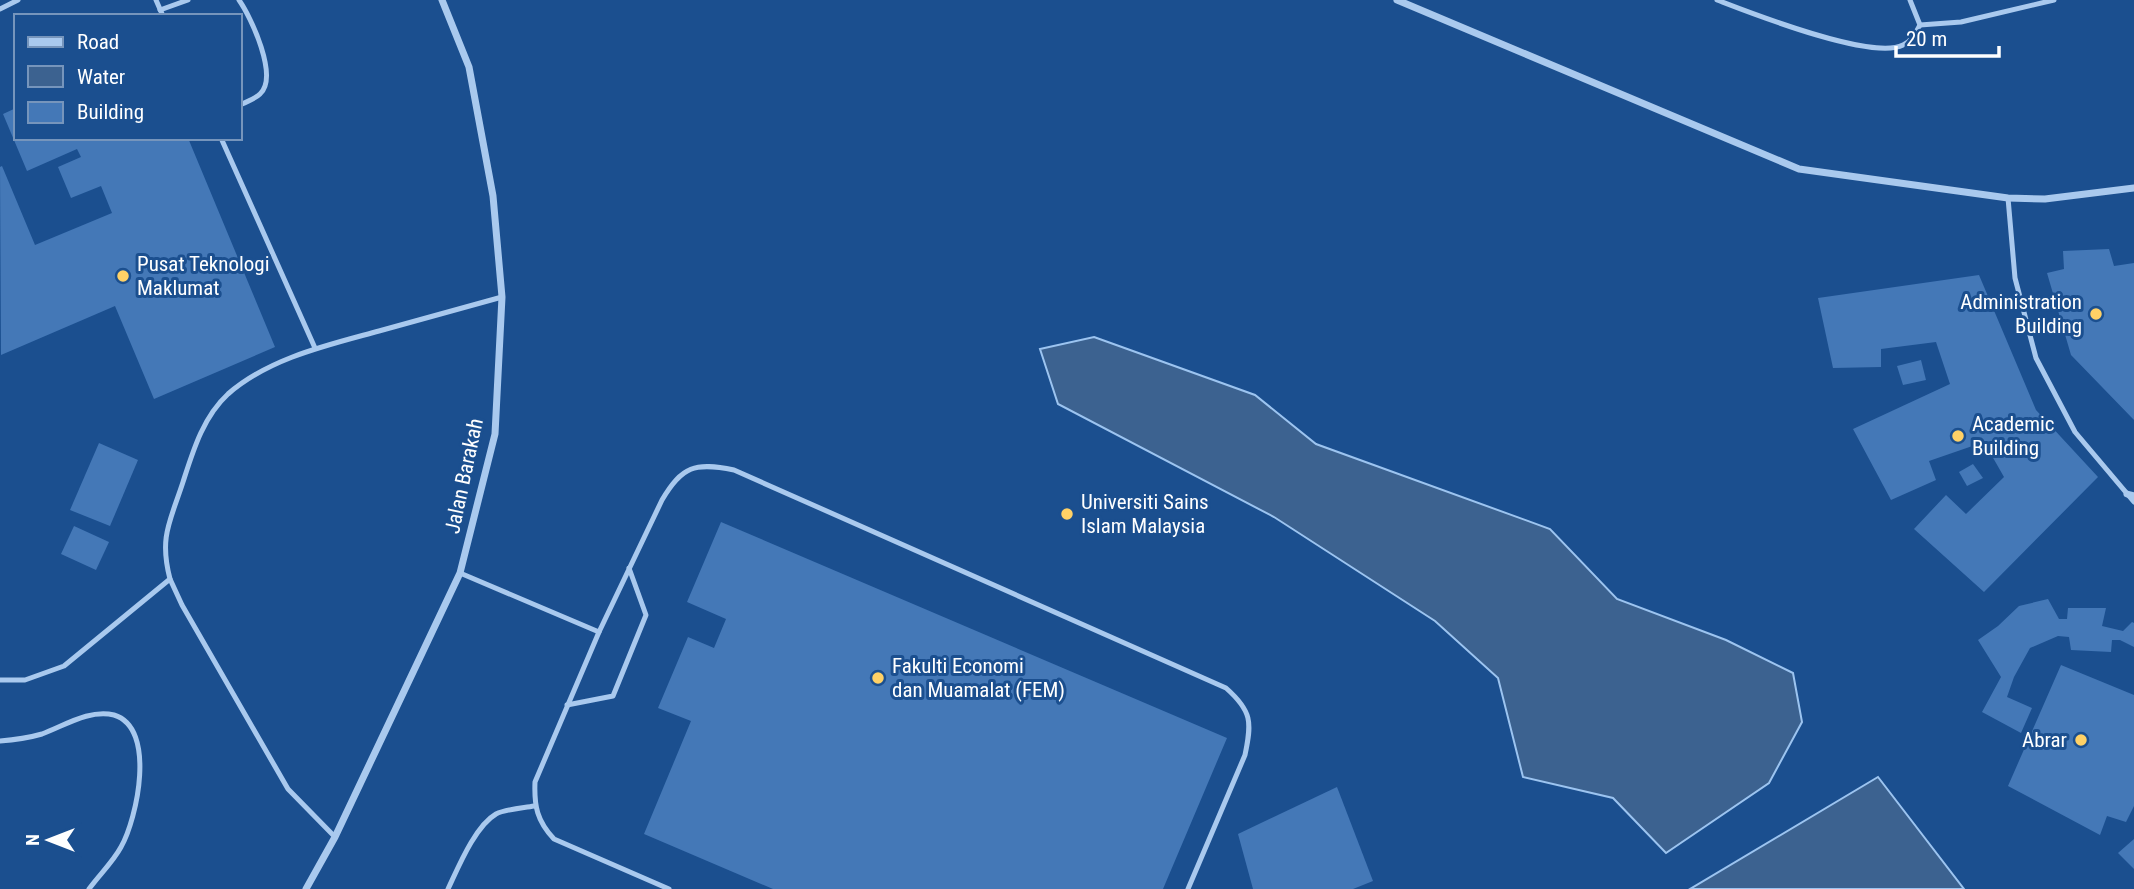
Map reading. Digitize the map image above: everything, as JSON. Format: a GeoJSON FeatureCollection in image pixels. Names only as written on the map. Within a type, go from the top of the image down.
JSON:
{"type":"FeatureCollection","features":[{"type":"Feature","properties":{"kind":"street","name":"Jalan Barakah"},"geometry":{"type":"LineString","coordinates":[[306,889],[335,837],[460,573],[495,435],[502,297],[493,196],[469,67],[442,0]]}},
{"type":"Feature","properties":{"kind":"street"},"geometry":{"type":"LineString","coordinates":[[1397,0],[1799,169],[2008,198],[2045,199],[2134,188]]}},
{"type":"Feature","properties":{"kind":"lane"},"geometry":{"type":"LineString","coordinates":[[0,9],[18,0]]}},
{"type":"Feature","properties":{"kind":"lane"},"geometry":{"type":"LineString","coordinates":[[156,0],[161,13],[188,0]]}},
{"type":"Feature","properties":{"kind":"lane"},"geometry":{"type":"LineString","coordinates":[[239,0],[265,61],[267,72],[261,94],[242,104]]}},
{"type":"Feature","properties":{"kind":"lane"},"geometry":{"type":"LineString","coordinates":[[1717,0],[1794,30],[1874,48],[1903,46],[1914,37],[1920,25],[1910,0]]}},
{"type":"Feature","properties":{"kind":"lane"},"geometry":{"type":"LineString","coordinates":[[1920,25],[1961,22],[2054,0]]}},
{"type":"Feature","properties":{"kind":"lane"},"geometry":{"type":"LineString","coordinates":[[222,140],[315,348]]}},
{"type":"Feature","properties":{"kind":"lane"},"geometry":{"type":"LineString","coordinates":[[2008,198],[2015,278],[2036,358],[2075,432],[2131,495],[2134,502]]}},
{"type":"Feature","properties":{"kind":"lane"},"geometry":{"type":"LineString","coordinates":[[335,837],[288,789],[182,605],[164,558],[164,538],[205,423],[228,395],[245,382],[269,368],[315,348],[502,297]]}},
{"type":"Feature","properties":{"kind":"lane"},"geometry":{"type":"LineString","coordinates":[[669,889],[554,839],[542,827],[534,806],[535,782],[599,632],[674,480],[693,468],[716,466],[734,470],[1226,688],[1242,702],[1249,720],[1245,755],[1188,889]]}},
{"type":"Feature","properties":{"kind":"lane"},"geometry":{"type":"LineString","coordinates":[[567,705],[613,696],[646,615],[629,568]]}},
{"type":"Feature","properties":{"kind":"lane"},"geometry":{"type":"LineString","coordinates":[[460,573],[599,632]]}},
{"type":"Feature","properties":{"kind":"lane"},"geometry":{"type":"LineString","coordinates":[[0,680],[25,680],[64,666],[170,579]]}},
{"type":"Feature","properties":{"kind":"lane"},"geometry":{"type":"LineString","coordinates":[[0,741],[41,734],[91,714],[115,716],[133,730],[140,751],[140,784],[132,819],[121,847],[89,889]]}},
{"type":"Feature","properties":{"kind":"lane"},"geometry":{"type":"LineString","coordinates":[[448,889],[466,852],[483,826],[496,814],[534,806]]}},
{"type":"Feature","properties":{"kind":"water"},"geometry":{"type":"Polygon","coordinates":[[[1094,337],[1255,395],[1316,444],[1550,529],[1617,599],[1726,640],[1793,673],[1802,722],[1769,783],[1666,853],[1613,798],[1523,777],[1498,678],[1435,621],[1274,517],[1058,404],[1040,349],[1094,337]]]}},
{"type":"Feature","properties":{"kind":"water"},"geometry":{"type":"Polygon","coordinates":[[[1878,777],[1964,889],[1690,889],[1878,777]]]}},
{"type":"Feature","properties":{"kind":"building","name":"Pusat Teknologi Maklumat"},"geometry":{"type":"Polygon","coordinates":[[[14,109],[14,140],[189,140],[275,347],[154,399],[115,306],[1,355],[0,167],[2,166],[35,245],[112,213],[101,186],[71,198],[58,167],[81,157],[77,149],[27,171],[3,114],[14,109]]]}},
{"type":"Feature","properties":{"kind":"building","name":"Administration Building"},"geometry":{"type":"Polygon","coordinates":[[[2109,249],[2114,266],[2134,263],[2134,420],[2071,355],[2047,273],[2064,269],[2063,251],[2109,249]]]}},
{"type":"Feature","properties":{"kind":"building","name":"Academic Building"},"geometry":{"type":"Polygon","coordinates":[[[1979,275],[2036,410],[2098,477],[1984,592],[1914,529],[1946,495],[1966,514],[2004,477],[1984,442],[1929,461],[1936,480],[1891,500],[1853,429],[1950,384],[1936,342],[1881,349],[1881,367],[1833,368],[1818,298],[1979,275]]]}},
{"type":"Feature","properties":{"kind":"building"},"geometry":{"type":"Polygon","coordinates":[[[1921,360],[1926,380],[1903,385],[1897,366],[1921,360]]]}},
{"type":"Feature","properties":{"kind":"building"},"geometry":{"type":"Polygon","coordinates":[[[99,443],[138,460],[110,526],[70,510],[99,443]]]}},
{"type":"Feature","properties":{"kind":"building"},"geometry":{"type":"Polygon","coordinates":[[[1973,464],[1983,478],[1967,486],[1959,472],[1973,464]]]}},
{"type":"Feature","properties":{"kind":"building","name":"Fakulti Economi dan Muamalat (FEM)"},"geometry":{"type":"Polygon","coordinates":[[[721,522],[1227,738],[1163,889],[773,889],[644,834],[691,721],[658,708],[688,637],[714,648],[726,619],[687,602],[721,522]]]}},
{"type":"Feature","properties":{"kind":"building"},"geometry":{"type":"Polygon","coordinates":[[[74,526],[109,542],[96,570],[61,554],[74,526]]]}},
{"type":"Feature","properties":{"kind":"building"},"geometry":{"type":"Polygon","coordinates":[[[2048,599],[2059,619],[2067,619],[2068,608],[2106,608],[2102,626],[2123,631],[2134,623],[2134,647],[2120,640],[2112,640],[2111,652],[2071,650],[2069,637],[2058,636],[2030,648],[2014,677],[2007,697],[2032,708],[2021,733],[1982,712],[2001,677],[1978,640],[2019,606],[2048,599]]]}},
{"type":"Feature","properties":{"kind":"building","name":"Abrar"},"geometry":{"type":"Polygon","coordinates":[[[2061,665],[2134,695],[2134,806],[2126,822],[2107,816],[2100,835],[2008,786],[2061,665]]]}},
{"type":"Feature","properties":{"kind":"building"},"geometry":{"type":"Polygon","coordinates":[[[1337,787],[1373,881],[1353,889],[1253,889],[1238,834],[1337,787]]]}},
{"type":"Feature","properties":{"kind":"building"},"geometry":{"type":"Polygon","coordinates":[[[2134,839],[2134,869],[2118,853],[2134,839]]]}},
{"type":"Feature","properties":{"kind":"place","name":"Pusat Teknologi Maklumat"},"geometry":{"type":"Point","coordinates":[123,276]}},
{"type":"Feature","properties":{"kind":"place","name":"Administration Building"},"geometry":{"type":"Point","coordinates":[2096,314]}},
{"type":"Feature","properties":{"kind":"place","name":"Academic Building"},"geometry":{"type":"Point","coordinates":[1958,436]}},
{"type":"Feature","properties":{"kind":"place","name":"Universiti Sains Islam Malaysia"},"geometry":{"type":"Point","coordinates":[1067,514]}},
{"type":"Feature","properties":{"kind":"place","name":"Fakulti Economi dan Muamalat (FEM)"},"geometry":{"type":"Point","coordinates":[878,678]}},
{"type":"Feature","properties":{"kind":"place","name":"Abrar"},"geometry":{"type":"Point","coordinates":[2081,740]}}]}
